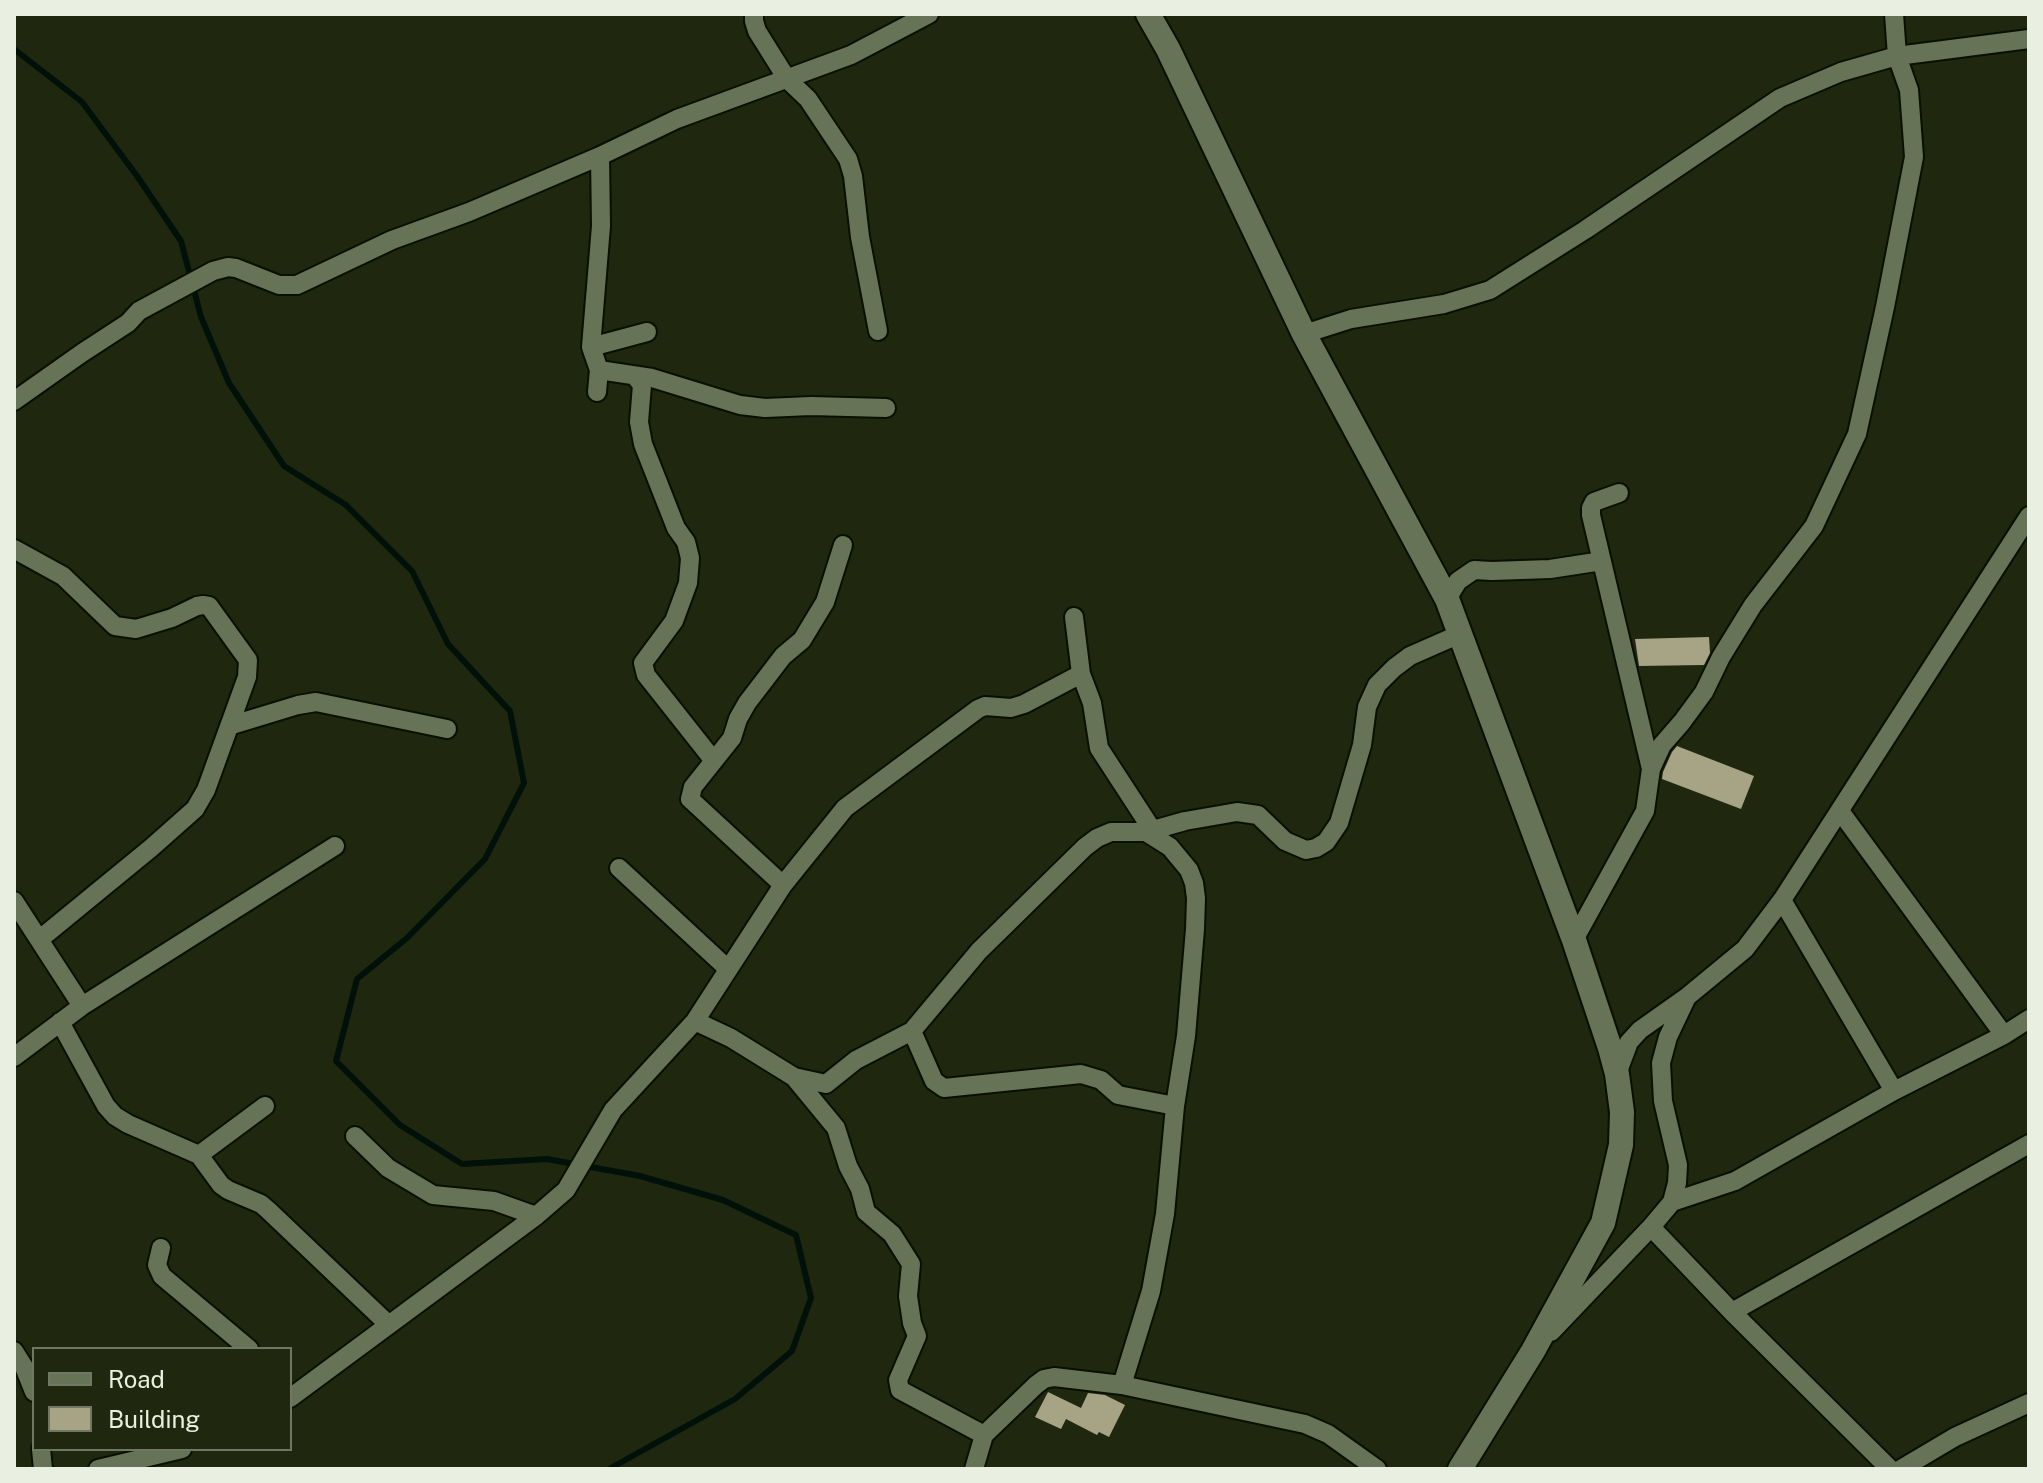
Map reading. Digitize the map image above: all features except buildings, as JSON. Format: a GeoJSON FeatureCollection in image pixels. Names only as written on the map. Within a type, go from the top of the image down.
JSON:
{"type":"FeatureCollection","features":[{"type":"Feature","properties":{"kind":"street"},"geometry":{"type":"LineString","coordinates":[[754,14],[757,31],[787,79],[808,99],[848,159],[878,331]]}},
{"type":"Feature","properties":{"kind":"street"},"geometry":{"type":"LineString","coordinates":[[14,401],[128,323],[139,311],[213,271],[236,268],[279,285],[297,285],[392,240],[469,212],[677,119],[851,55],[929,14]]}},
{"type":"Feature","properties":{"kind":"street"},"geometry":{"type":"LineString","coordinates":[[1148,14],[1168,49],[1304,334],[1447,599],[1574,940],[1617,1074],[1622,1112],[1621,1145],[1603,1223],[1533,1351],[1460,1469]]}},
{"type":"Feature","properties":{"kind":"street"},"geometry":{"type":"LineString","coordinates":[[1574,940],[1645,811],[1651,769],[1662,745],[1704,692],[1753,605],[1814,526],[1857,434],[1914,157],[1909,90],[1897,56],[1894,14]]}},
{"type":"Feature","properties":{"kind":"street"},"geometry":{"type":"LineString","coordinates":[[1304,334],[1351,319],[1444,304],[1490,290],[1585,230],[1780,98],[1841,72],[1897,56],[2029,39]]}},
{"type":"Feature","properties":{"kind":"street"},"geometry":{"type":"LineString","coordinates":[[597,392],[599,370],[591,347],[601,226],[600,156]]}},
{"type":"Feature","properties":{"kind":"street"},"geometry":{"type":"LineString","coordinates":[[591,347],[647,332]]}},
{"type":"Feature","properties":{"kind":"street"},"geometry":{"type":"LineString","coordinates":[[599,370],[652,378],[740,405],[765,408],[886,408]]}},
{"type":"Feature","properties":{"kind":"street"},"geometry":{"type":"LineString","coordinates":[[635,376],[642,385],[639,422],[643,444],[676,528],[686,542],[690,558],[688,583],[674,621],[643,663],[646,675],[714,761]]}},
{"type":"Feature","properties":{"kind":"street"},"geometry":{"type":"LineString","coordinates":[[1619,493],[1594,502],[1591,515],[1651,769]]}},
{"type":"Feature","properties":{"kind":"street"},"geometry":{"type":"LineString","coordinates":[[1617,1074],[1629,1042],[1640,1030],[1745,949],[1782,900],[2029,516]]}},
{"type":"Feature","properties":{"kind":"street"},"geometry":{"type":"LineString","coordinates":[[783,885],[690,799],[693,787],[732,738],[747,703],[783,656],[802,640],[825,602],[843,545]]}},
{"type":"Feature","properties":{"kind":"street"},"geometry":{"type":"LineString","coordinates":[[14,549],[63,576],[115,626],[136,629],[172,618],[197,606],[209,606],[248,660],[247,677],[202,799],[195,809],[40,939]]}},
{"type":"Feature","properties":{"kind":"street"},"geometry":{"type":"LineString","coordinates":[[1447,599],[1458,581],[1474,570],[1550,569],[1602,561]]}},
{"type":"Feature","properties":{"kind":"street"},"geometry":{"type":"LineString","coordinates":[[1074,617],[1081,674],[1092,703],[1099,748],[1149,831],[1170,847],[1189,870],[1196,898],[1186,1036],[1175,1106],[1165,1214],[1151,1291],[1122,1385]]}},
{"type":"Feature","properties":{"kind":"street"},"geometry":{"type":"LineString","coordinates":[[794,1077],[826,1084],[856,1060],[912,1031],[979,951],[1097,838],[1111,832],[1149,831],[1237,812],[1258,815],[1285,841],[1306,850],[1326,842],[1339,823],[1362,745],[1367,707],[1377,685],[1410,656],[1460,634]]}},
{"type":"Feature","properties":{"kind":"street"},"geometry":{"type":"LineString","coordinates":[[292,1397],[536,1216],[566,1190],[613,1110],[695,1021],[783,885],[845,808],[978,709],[985,706],[1011,708],[1024,704],[1081,674]]}},
{"type":"Feature","properties":{"kind":"street"},"geometry":{"type":"LineString","coordinates":[[229,726],[316,702],[447,729]]}},
{"type":"Feature","properties":{"kind":"street"},"geometry":{"type":"LineString","coordinates":[[1840,811],[2004,1035]]}},
{"type":"Feature","properties":{"kind":"street"},"geometry":{"type":"LineString","coordinates":[[1170,847],[1185,821]]}},
{"type":"Feature","properties":{"kind":"street"},"geometry":{"type":"LineString","coordinates":[[14,1057],[82,1006],[335,846]]}},
{"type":"Feature","properties":{"kind":"street"},"geometry":{"type":"LineString","coordinates":[[619,868],[728,969]]}},
{"type":"Feature","properties":{"kind":"street"},"geometry":{"type":"LineString","coordinates":[[1782,900],[1894,1091]]}},
{"type":"Feature","properties":{"kind":"street"},"geometry":{"type":"LineString","coordinates":[[14,901],[82,1006]]}},
{"type":"Feature","properties":{"kind":"street"},"geometry":{"type":"LineString","coordinates":[[1533,1351],[1672,1202],[1678,1165],[1663,1101],[1661,1063],[1668,1037],[1688,996]]}},
{"type":"Feature","properties":{"kind":"street"},"geometry":{"type":"LineString","coordinates":[[1672,1202],[1735,1181],[2029,1019]]}},
{"type":"Feature","properties":{"kind":"street"},"geometry":{"type":"LineString","coordinates":[[695,1021],[731,1038],[794,1077],[836,1128],[866,1212],[892,1234],[911,1264],[908,1296],[917,1336],[898,1380],[900,1390],[984,1435]]}},
{"type":"Feature","properties":{"kind":"street"},"geometry":{"type":"LineString","coordinates":[[60,1022],[106,1106],[115,1116],[199,1155],[221,1185],[261,1204],[389,1325]]}},
{"type":"Feature","properties":{"kind":"street"},"geometry":{"type":"LineString","coordinates":[[912,1031],[934,1081],[944,1088],[1081,1074],[1101,1080],[1118,1095],[1175,1106]]}},
{"type":"Feature","properties":{"kind":"street"},"geometry":{"type":"LineString","coordinates":[[199,1155],[265,1106]]}},
{"type":"Feature","properties":{"kind":"street"},"geometry":{"type":"LineString","coordinates":[[355,1136],[388,1168],[433,1195],[494,1201],[536,1216]]}},
{"type":"Feature","properties":{"kind":"street"},"geometry":{"type":"LineString","coordinates":[[1732,1312],[2029,1144]]}},
{"type":"Feature","properties":{"kind":"street"},"geometry":{"type":"LineString","coordinates":[[1651,1227],[1890,1469]]}},
{"type":"Feature","properties":{"kind":"street"},"geometry":{"type":"LineString","coordinates":[[161,1248],[157,1265],[162,1276],[247,1347]]}},
{"type":"Feature","properties":{"kind":"street"},"geometry":{"type":"LineString","coordinates":[[14,1351],[32,1387]]}},
{"type":"Feature","properties":{"kind":"street"},"geometry":{"type":"LineString","coordinates":[[974,1469],[984,1435],[1044,1379],[1054,1377],[1122,1385],[1305,1424],[1328,1434],[1377,1469]]}},
{"type":"Feature","properties":{"kind":"street"},"geometry":{"type":"LineString","coordinates":[[1901,1469],[1955,1437],[2029,1403]]}},
{"type":"Feature","properties":{"kind":"street"},"geometry":{"type":"LineString","coordinates":[[98,1469],[174,1451]]}},
{"type":"Feature","properties":{"kind":"waterway"},"geometry":{"type":"LineString","coordinates":[[14,49],[82,102],[181,241],[201,317],[229,383],[284,466],[346,505],[412,571],[448,644],[510,711],[524,783],[485,859],[407,938],[357,979],[336,1061],[400,1125],[462,1164],[547,1159],[640,1176],[723,1200],[796,1235],[811,1298],[792,1351],[735,1399],[609,1469]]}}]}
